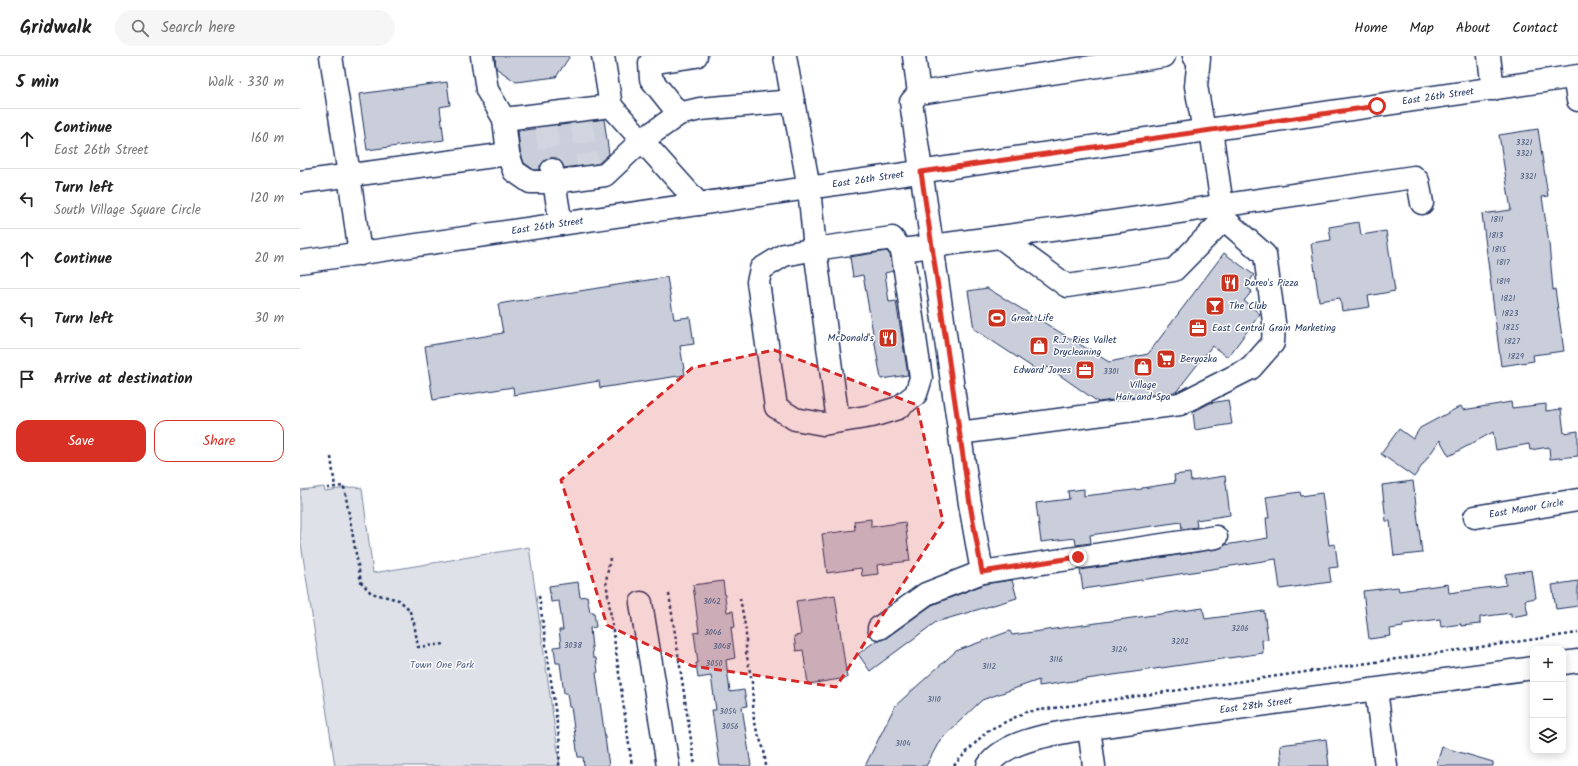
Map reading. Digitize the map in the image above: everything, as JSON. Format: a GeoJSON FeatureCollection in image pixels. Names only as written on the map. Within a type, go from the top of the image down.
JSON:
{"type":"FeatureCollection","features":[{"type":"Feature","properties":{"kind":"main road"},"geometry":{"type":"LineString","coordinates":[[331,56],[360,254]]}},
{"type":"Feature","properties":{"kind":"main road"},"geometry":{"type":"LineString","coordinates":[[482,56],[486,90],[504,119],[508,154],[514,171],[530,182],[553,176],[589,171],[604,175],[641,140],[679,114],[700,109],[793,101]]}},
{"type":"Feature","properties":{"kind":"main road"},"geometry":{"type":"LineString","coordinates":[[603,56],[611,106],[699,204]]}},
{"type":"Feature","properties":{"kind":"main road"},"geometry":{"type":"LineString","coordinates":[[679,114],[652,79],[650,63],[696,56]]}},
{"type":"Feature","properties":{"kind":"main road"},"geometry":{"type":"LineString","coordinates":[[785,56],[809,188],[815,248],[838,421]]}},
{"type":"Feature","properties":{"kind":"main road"},"geometry":{"type":"LineString","coordinates":[[914,56],[919,93]]}},
{"type":"Feature","properties":{"kind":"main road"},"geometry":{"type":"LineString","coordinates":[[982,572],[959,433],[911,102],[919,93],[1164,56]]}},
{"type":"Feature","properties":{"kind":"main road"},"geometry":{"type":"LineString","coordinates":[[959,433],[1180,404],[1251,368],[1273,343],[1274,322],[1265,255],[1223,212],[1208,130],[1196,86],[1199,58],[1194,56]]}},
{"type":"Feature","properties":{"kind":"main road"},"geometry":{"type":"LineString","coordinates":[[1489,56],[1493,89]]}},
{"type":"Feature","properties":{"kind":"main road"},"geometry":{"type":"LineString","coordinates":[[1576,76],[1578,100]]}},
{"type":"Feature","properties":{"kind":"main road","name":"East 26th Street"},"geometry":{"type":"LineString","coordinates":[[300,262],[1576,76]]}},
{"type":"Feature","properties":{"kind":"main road"},"geometry":{"type":"LineString","coordinates":[[504,119],[545,120],[580,115],[611,106]]}},
{"type":"Feature","properties":{"kind":"main road"},"geometry":{"type":"LineString","coordinates":[[300,182],[508,154]]}},
{"type":"Feature","properties":{"kind":"main road"},"geometry":{"type":"LineString","coordinates":[[553,176],[561,224]]}},
{"type":"Feature","properties":{"kind":"main road"},"geometry":{"type":"LineString","coordinates":[[902,250],[1112,222],[1223,212],[1414,177],[1418,181],[1422,203]]}},
{"type":"Feature","properties":{"kind":"main road"},"geometry":{"type":"LineString","coordinates":[[1000,237],[1067,286],[1174,270],[1223,212]]}},
{"type":"Feature","properties":{"kind":"main road"},"geometry":{"type":"LineString","coordinates":[[892,238],[902,250],[921,378],[916,394],[898,408],[872,416],[823,424],[795,419],[776,406],[758,282],[761,269],[784,256],[815,248],[892,238]]}},
{"type":"Feature","properties":{"kind":"main road","name":"East Manor Circle"},"geometry":{"type":"LineString","coordinates":[[1476,517],[1578,500]]}},
{"type":"Feature","properties":{"kind":"main road"},"geometry":{"type":"LineString","coordinates":[[879,628],[926,594],[982,572],[1216,538]]}},
{"type":"Feature","properties":{"kind":"main road"},"geometry":{"type":"LineString","coordinates":[[641,603],[668,766]]}},
{"type":"Feature","properties":{"kind":"main road"},"geometry":{"type":"LineString","coordinates":[[1566,663],[1578,661]]}},
{"type":"Feature","properties":{"kind":"main road","name":"East 28th Street"},"geometry":{"type":"LineString","coordinates":[[988,766],[1009,747],[1044,736],[1089,728],[1530,668]]}},
{"type":"Feature","properties":{"kind":"main road"},"geometry":{"type":"LineString","coordinates":[[1376,690],[1386,766]]}},
{"type":"Feature","properties":{"kind":"main road"},"geometry":{"type":"LineString","coordinates":[[1089,728],[1094,766]]}},
{"type":"Feature","properties":{"kind":"path"},"geometry":{"type":"LineString","coordinates":[[331,457],[334,487]]}},
{"type":"Feature","properties":{"kind":"path"},"geometry":{"type":"LineString","coordinates":[[327,488],[344,486],[361,582],[371,593],[399,600],[409,609],[414,623],[418,647],[445,644]]}},
{"type":"Feature","properties":{"kind":"path"},"geometry":{"type":"LineString","coordinates":[[610,558],[606,581],[632,766]]}},
{"type":"Feature","properties":{"kind":"path"},"geometry":{"type":"LineString","coordinates":[[670,594],[695,766]]}},
{"type":"Feature","properties":{"kind":"path"},"geometry":{"type":"LineString","coordinates":[[539,596],[560,744],[559,766]]}},
{"type":"Feature","properties":{"kind":"path"},"geometry":{"type":"LineString","coordinates":[[740,598],[746,631],[746,652],[752,682],[754,723],[764,750],[766,766]]}},
{"type":"Feature","properties":{"kind":"path"},"geometry":{"type":"LineString","coordinates":[[954,766],[987,731],[1026,712],[1578,633]]}},
{"type":"Feature","properties":{"kind":"highlighted area"},"geometry":{"type":"Polygon","coordinates":[[[774,350],[917,405],[943,522],[836,687],[692,666],[607,625],[561,480],[692,368],[774,350]]]}},
{"type":"Feature","properties":{"kind":"green space","name":"Town One Park"},"geometry":{"type":"Polygon","coordinates":[[[324,487],[325,491],[353,487],[362,488],[373,573],[529,547],[560,766],[335,766],[300,537],[300,490],[324,487]]]}},
{"type":"Feature","properties":{"kind":"building"},"geometry":{"type":"Polygon","coordinates":[[[495,56],[570,56],[556,77],[516,82],[496,68],[495,56]]]}},
{"type":"Feature","properties":{"kind":"building"},"geometry":{"type":"Polygon","coordinates":[[[447,82],[450,105],[440,107],[444,140],[367,150],[359,94],[447,82]]]}},
{"type":"Feature","properties":{"kind":"building"},"geometry":{"type":"Polygon","coordinates":[[[604,119],[609,154],[599,163],[564,168],[557,158],[550,158],[540,165],[540,170],[534,170],[524,163],[520,151],[518,131],[604,119]]]}},
{"type":"Feature","properties":{"kind":"building"},"geometry":{"type":"Polygon","coordinates":[[[1538,129],[1548,196],[1542,197],[1549,243],[1553,290],[1555,289],[1564,351],[1533,355],[1534,361],[1501,366],[1482,214],[1511,210],[1499,135],[1538,129]]]}},
{"type":"Feature","properties":{"kind":"building"},"geometry":{"type":"Polygon","coordinates":[[[1359,222],[1361,235],[1386,231],[1395,291],[1368,296],[1370,307],[1342,311],[1340,298],[1319,301],[1311,243],[1331,240],[1329,227],[1359,222]]]}},
{"type":"Feature","properties":{"kind":"building","name":"McDonald's"},"geometry":{"type":"Polygon","coordinates":[[[887,251],[890,255],[893,271],[885,273],[889,302],[896,301],[908,375],[881,379],[863,275],[853,277],[850,257],[887,251]]]}},
{"type":"Feature","properties":{"kind":"building"},"geometry":{"type":"Polygon","coordinates":[[[1224,253],[1254,275],[1246,287],[1252,291],[1244,301],[1260,314],[1228,357],[1212,346],[1176,392],[1098,402],[1048,367],[1041,373],[974,329],[968,291],[987,288],[1109,362],[1148,354],[1224,253]]]}},
{"type":"Feature","properties":{"kind":"building"},"geometry":{"type":"Polygon","coordinates":[[[667,277],[674,319],[690,317],[694,344],[680,346],[685,375],[600,388],[599,381],[514,395],[513,387],[433,400],[425,346],[503,333],[498,304],[667,277]]]}},
{"type":"Feature","properties":{"kind":"building"},"geometry":{"type":"Polygon","coordinates":[[[1228,400],[1232,424],[1195,430],[1193,412],[1210,403],[1228,400]]]}},
{"type":"Feature","properties":{"kind":"building"},"geometry":{"type":"Polygon","coordinates":[[[1511,402],[1512,408],[1546,404],[1546,411],[1561,409],[1564,433],[1578,431],[1578,456],[1550,459],[1549,447],[1530,450],[1529,444],[1496,450],[1493,432],[1449,456],[1440,440],[1414,477],[1381,454],[1399,429],[1413,439],[1420,428],[1461,406],[1463,410],[1511,402]]]}},
{"type":"Feature","properties":{"kind":"building"},"geometry":{"type":"Polygon","coordinates":[[[1190,473],[1191,481],[1225,476],[1230,515],[1196,520],[1197,527],[1182,529],[1181,522],[1090,535],[1091,543],[1076,545],[1075,538],[1041,542],[1036,503],[1069,499],[1068,491],[1084,489],[1084,496],[1142,489],[1175,483],[1174,475],[1190,473]]]}},
{"type":"Feature","properties":{"kind":"building"},"geometry":{"type":"Polygon","coordinates":[[[1413,481],[1422,553],[1394,556],[1390,521],[1386,521],[1382,485],[1413,481]]]}},
{"type":"Feature","properties":{"kind":"building"},"geometry":{"type":"Polygon","coordinates":[[[1300,492],[1301,496],[1322,493],[1329,545],[1335,544],[1338,567],[1329,568],[1331,582],[1280,589],[1276,559],[1083,589],[1080,570],[1218,549],[1225,545],[1268,538],[1266,518],[1269,518],[1266,497],[1300,492]]]}},
{"type":"Feature","properties":{"kind":"building"},"geometry":{"type":"Polygon","coordinates":[[[871,519],[871,527],[905,522],[910,561],[877,565],[878,574],[862,576],[861,568],[827,573],[822,534],[855,530],[854,521],[871,519]]]}},
{"type":"Feature","properties":{"kind":"building"},"geometry":{"type":"Polygon","coordinates":[[[1532,570],[1536,598],[1525,600],[1528,614],[1511,617],[1511,613],[1480,617],[1480,624],[1461,626],[1461,624],[1441,627],[1440,619],[1403,624],[1403,627],[1390,629],[1391,636],[1369,639],[1363,591],[1398,587],[1399,591],[1448,584],[1449,593],[1506,585],[1505,574],[1532,570]]]}},
{"type":"Feature","properties":{"kind":"building"},"geometry":{"type":"Polygon","coordinates":[[[1012,580],[1017,598],[936,622],[870,671],[858,654],[877,640],[886,638],[932,605],[985,584],[1012,580]]]}},
{"type":"Feature","properties":{"kind":"building"},"geometry":{"type":"Polygon","coordinates":[[[723,581],[727,612],[733,611],[735,627],[731,628],[735,658],[726,660],[730,692],[744,690],[747,706],[742,707],[751,766],[720,766],[712,710],[716,710],[711,676],[698,678],[696,663],[698,663],[694,633],[699,632],[693,585],[723,581]]]}},
{"type":"Feature","properties":{"kind":"building"},"geometry":{"type":"Polygon","coordinates":[[[1578,581],[1578,606],[1556,609],[1552,585],[1578,581]]]}},
{"type":"Feature","properties":{"kind":"building"},"geometry":{"type":"Polygon","coordinates":[[[578,582],[580,597],[587,596],[590,612],[594,612],[596,627],[590,628],[593,658],[596,658],[598,672],[596,673],[609,766],[584,766],[583,757],[578,757],[571,707],[569,707],[567,693],[564,693],[560,663],[556,663],[554,647],[561,646],[559,630],[563,630],[559,601],[551,602],[549,586],[578,582]]]}},
{"type":"Feature","properties":{"kind":"building"},"geometry":{"type":"Polygon","coordinates":[[[835,595],[847,678],[808,684],[803,650],[796,651],[794,636],[801,635],[796,601],[835,595]]]}},
{"type":"Feature","properties":{"kind":"building"},"geometry":{"type":"Polygon","coordinates":[[[1203,608],[1205,619],[1264,611],[1268,639],[1262,640],[1263,653],[1039,686],[1039,680],[982,700],[940,740],[926,766],[865,766],[895,706],[956,651],[1010,631],[1012,635],[1203,608]]]}},
{"type":"Feature","properties":{"kind":"building"},"geometry":{"type":"Polygon","coordinates":[[[1326,739],[1329,766],[1282,766],[1280,745],[1326,739]]]}},
{"type":"Feature","properties":{"kind":"building"},"geometry":{"type":"Polygon","coordinates":[[[1442,747],[1493,762],[1493,766],[1436,766],[1442,747]]]}},
{"type":"Feature","properties":{"kind":"tunnel"},"geometry":{"type":"LineString","coordinates":[[581,121],[588,165]]}},
{"type":"Feature","properties":{"kind":"tunnel"},"geometry":{"type":"LineString","coordinates":[[546,126],[552,170]]}},
{"type":"Feature","properties":{"kind":"place","name":"Dareo's Pizza"},"geometry":{"type":"Point","coordinates":[1230,283]}},
{"type":"Feature","properties":{"kind":"place","name":"The Club"},"geometry":{"type":"Point","coordinates":[1215,306]}},
{"type":"Feature","properties":{"kind":"place","name":"Great Life"},"geometry":{"type":"Point","coordinates":[997,318]}},
{"type":"Feature","properties":{"kind":"place","name":"East Central Grain Marketing"},"geometry":{"type":"Point","coordinates":[1198,328]}},
{"type":"Feature","properties":{"kind":"place","name":"McDonald's"},"geometry":{"type":"Point","coordinates":[888,338]}},
{"type":"Feature","properties":{"kind":"place","name":"R.J. Ries Vallet Drycleaning"},"geometry":{"type":"Point","coordinates":[1039,346]}},
{"type":"Feature","properties":{"kind":"place","name":"Beryozka"},"geometry":{"type":"Point","coordinates":[1166,359]}},
{"type":"Feature","properties":{"kind":"place","name":"Village Hair and Spa"},"geometry":{"type":"Point","coordinates":[1143,367]}},
{"type":"Feature","properties":{"kind":"place","name":"Edward Jones"},"geometry":{"type":"Point","coordinates":[1085,370]}},
{"type":"Feature","properties":{"kind":"route"},"geometry":{"type":"LineString","coordinates":[[1078,557],[982,572],[970,504],[921,172],[1377,106]]}}]}
